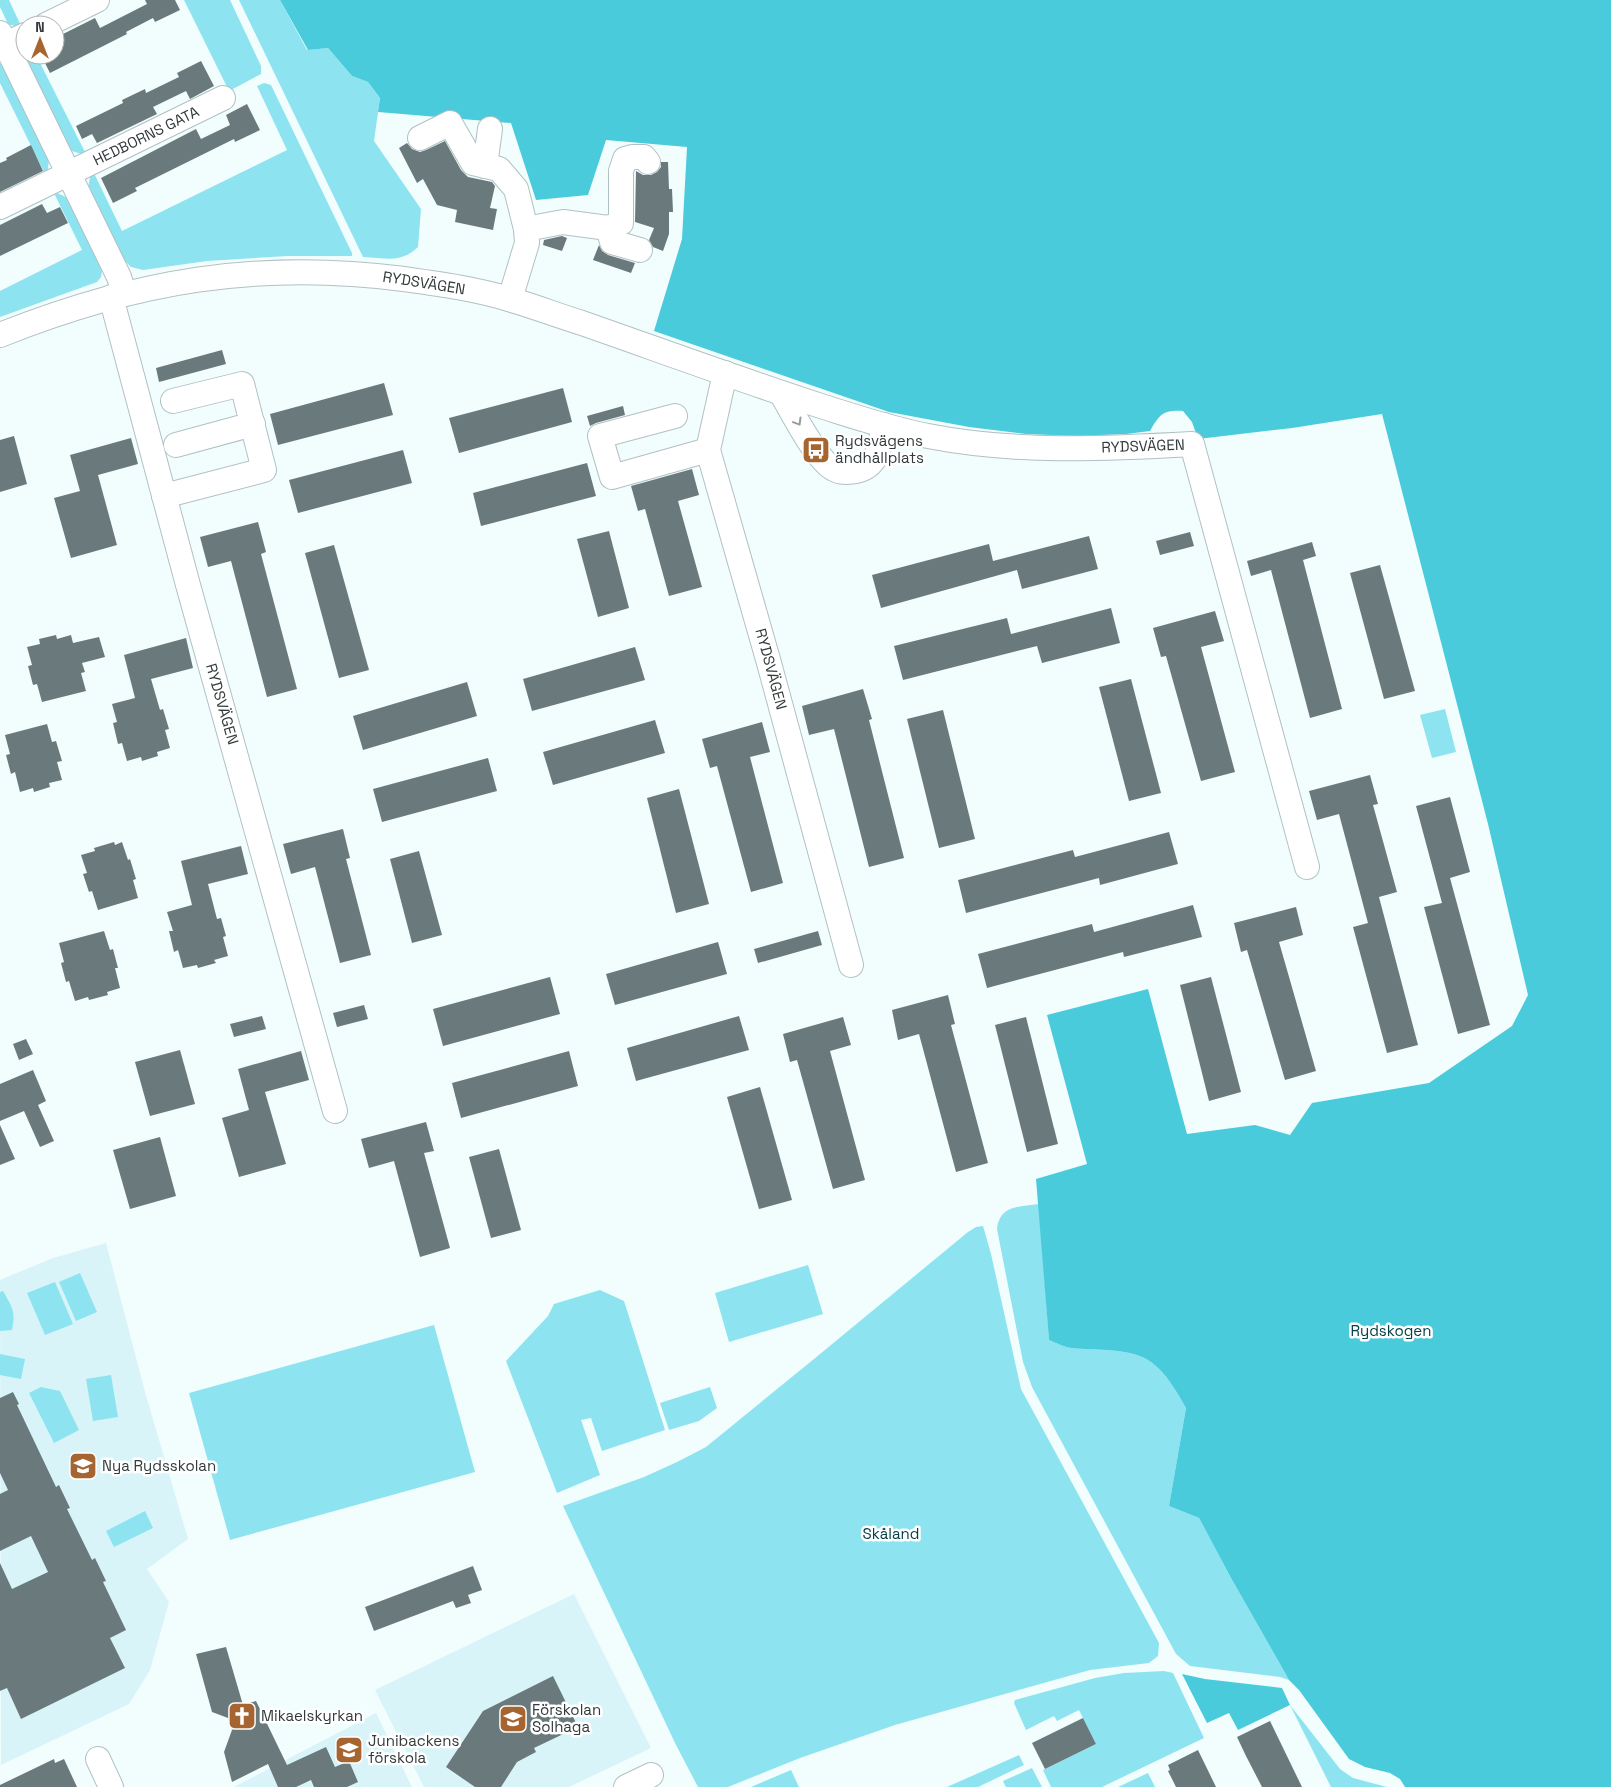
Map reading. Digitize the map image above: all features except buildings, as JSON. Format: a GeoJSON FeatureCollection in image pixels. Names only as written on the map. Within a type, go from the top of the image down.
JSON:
{"type":"FeatureCollection","features":[{"type":"Feature","properties":{"kind":"street"},"geometry":{"type":"LineString","coordinates":[[65,16],[97,0]]}},
{"type":"Feature","properties":{"kind":"street"},"geometry":{"type":"LineString","coordinates":[[8,40],[119,277],[118,295]]}},
{"type":"Feature","properties":{"kind":"street","name":"HEDBORNS GATA"},"geometry":{"type":"LineString","coordinates":[[0,207],[223,98]]}},
{"type":"Feature","properties":{"kind":"street"},"geometry":{"type":"LineString","coordinates":[[420,138],[450,123],[472,164],[500,169],[516,189],[526,229],[527,243],[510,299]]}},
{"type":"Feature","properties":{"kind":"street"},"geometry":{"type":"LineString","coordinates":[[485,166],[490,129]]}},
{"type":"Feature","properties":{"kind":"street"},"geometry":{"type":"LineString","coordinates":[[526,229],[563,222],[608,228],[621,223],[621,171],[625,159],[644,157],[648,162]]}},
{"type":"Feature","properties":{"kind":"street"},"geometry":{"type":"LineString","coordinates":[[608,228],[612,242],[640,250]]}},
{"type":"Feature","properties":{"kind":"street","name":"RYDSVÄGEN"},"geometry":{"type":"LineString","coordinates":[[0,335],[66,310],[118,295],[196,279],[288,272],[368,274],[437,283],[510,299],[781,393],[926,436],[1020,448],[1072,449],[1192,444],[1307,867]]}},
{"type":"Feature","properties":{"kind":"street","name":"RYDSVÄGEN"},"geometry":{"type":"LineString","coordinates":[[118,295],[164,496],[335,1111]]}},
{"type":"Feature","properties":{"kind":"street","name":"RYDSVÄGEN"},"geometry":{"type":"LineString","coordinates":[[725,373],[708,450],[769,663],[851,965]]}},
{"type":"Feature","properties":{"kind":"street"},"geometry":{"type":"LineString","coordinates":[[164,496],[264,470],[242,384],[173,401]]}},
{"type":"Feature","properties":{"kind":"street"},"geometry":{"type":"LineString","coordinates":[[781,393],[826,464],[840,472],[860,470],[873,462],[878,454],[884,425]]}},
{"type":"Feature","properties":{"kind":"street"},"geometry":{"type":"LineString","coordinates":[[675,416],[600,436],[612,477],[708,450]]}},
{"type":"Feature","properties":{"kind":"street"},"geometry":{"type":"LineString","coordinates":[[176,445],[253,424]]}},
{"type":"Feature","properties":{"kind":"street"},"geometry":{"type":"LineString","coordinates":[[98,1759],[111,1787]]}},
{"type":"Feature","properties":{"kind":"street"},"geometry":{"type":"LineString","coordinates":[[626,1787],[650,1775]]}},
{"type":"Feature","properties":{"kind":"shaded area","name":"Nya Rydsskolan"},"geometry":{"type":"Polygon","coordinates":[[[106,1243],[145,1392],[188,1539],[147,1569],[169,1602],[150,1670],[129,1704],[1,1765],[0,1280],[53,1258],[106,1243]]]}},
{"type":"Feature","properties":{"kind":"shaded area","name":"Förskolan Solhaga"},"geometry":{"type":"Polygon","coordinates":[[[574,1594],[651,1748],[569,1787],[424,1787],[375,1690],[574,1594]]]}},
{"type":"Feature","properties":{"kind":"shaded area","name":"Junibackens förskola"},"geometry":{"type":"Polygon","coordinates":[[[376,1713],[412,1787],[234,1787],[376,1713]]]}},
{"type":"Feature","properties":{"kind":"green space"},"geometry":{"type":"Polygon","coordinates":[[[0,0],[9,0],[16,15],[15,26],[8,24],[0,7],[0,0]]]}},
{"type":"Feature","properties":{"kind":"green space"},"geometry":{"type":"Polygon","coordinates":[[[184,0],[230,0],[261,66],[261,74],[229,91],[184,0]]]}},
{"type":"Feature","properties":{"kind":"green space"},"geometry":{"type":"Polygon","coordinates":[[[239,0],[280,0],[307,50],[328,48],[352,76],[368,82],[380,98],[374,141],[421,209],[418,247],[405,256],[392,259],[363,257],[239,0]]]}},
{"type":"Feature","properties":{"kind":"green space","name":"Rydskogen"},"geometry":{"type":"Polygon","coordinates":[[[280,0],[1611,0],[1611,1787],[1405,1787],[1400,1779],[1390,1773],[1365,1767],[1349,1759],[1299,1690],[1289,1680],[1199,1518],[1169,1506],[1186,1408],[1171,1383],[1157,1367],[1143,1357],[1112,1350],[1071,1348],[1049,1340],[1036,1179],[1087,1164],[1047,1015],[1148,989],[1187,1134],[1255,1125],[1290,1135],[1312,1103],[1429,1083],[1512,1026],[1528,995],[1488,824],[1382,414],[1292,428],[1198,439],[1192,422],[1183,411],[1171,411],[1163,414],[1150,431],[1077,436],[1026,434],[969,427],[889,412],[654,331],[682,239],[687,147],[606,140],[588,195],[536,200],[511,123],[378,112],[380,98],[368,82],[352,76],[328,48],[308,50],[280,0]]]}},
{"type":"Feature","properties":{"kind":"green space"},"geometry":{"type":"Polygon","coordinates":[[[0,64],[4,65],[49,159],[47,178],[0,83],[0,64]]]}},
{"type":"Feature","properties":{"kind":"green space"},"geometry":{"type":"Polygon","coordinates":[[[28,65],[41,65],[87,156],[69,150],[28,65]]]}},
{"type":"Feature","properties":{"kind":"green space"},"geometry":{"type":"Polygon","coordinates":[[[264,83],[271,85],[352,256],[288,256],[207,261],[143,270],[131,267],[124,260],[88,187],[92,169],[122,231],[287,150],[257,86],[264,83]]]}},
{"type":"Feature","properties":{"kind":"green space"},"geometry":{"type":"Polygon","coordinates":[[[53,191],[68,198],[102,271],[101,277],[97,282],[0,317],[0,291],[82,250],[53,191]]]}},
{"type":"Feature","properties":{"kind":"green space"},"geometry":{"type":"Polygon","coordinates":[[[1445,709],[1456,752],[1432,758],[1420,715],[1445,709]]]}},
{"type":"Feature","properties":{"kind":"green space"},"geometry":{"type":"Polygon","coordinates":[[[1039,1204],[1049,1340],[1071,1348],[1112,1350],[1143,1357],[1157,1367],[1171,1383],[1186,1408],[1169,1506],[1199,1518],[1289,1680],[1280,1677],[1190,1666],[1176,1654],[1032,1387],[1023,1362],[997,1229],[1002,1215],[1006,1211],[1039,1204]]]}},
{"type":"Feature","properties":{"kind":"green space","name":"Skåland"},"geometry":{"type":"Polygon","coordinates":[[[983,1226],[1021,1389],[1159,1643],[1158,1656],[1149,1663],[1090,1670],[895,1725],[800,1758],[728,1787],[698,1787],[676,1745],[563,1506],[644,1477],[706,1447],[968,1232],[976,1227],[983,1226]]]}},
{"type":"Feature","properties":{"kind":"green space"},"geometry":{"type":"Polygon","coordinates":[[[808,1265],[823,1314],[729,1342],[715,1293],[808,1265]]]}},
{"type":"Feature","properties":{"kind":"green space"},"geometry":{"type":"Polygon","coordinates":[[[80,1273],[97,1312],[76,1321],[59,1282],[80,1273]]]}},
{"type":"Feature","properties":{"kind":"green space"},"geometry":{"type":"Polygon","coordinates":[[[55,1282],[73,1324],[45,1335],[27,1293],[55,1282]]]}},
{"type":"Feature","properties":{"kind":"green space"},"geometry":{"type":"Polygon","coordinates":[[[600,1290],[624,1301],[665,1430],[602,1451],[591,1418],[581,1420],[600,1475],[557,1493],[506,1361],[548,1316],[554,1304],[600,1290]]]}},
{"type":"Feature","properties":{"kind":"green space"},"geometry":{"type":"Polygon","coordinates":[[[3,1291],[11,1305],[14,1318],[12,1330],[0,1331],[0,1292],[3,1291]]]}},
{"type":"Feature","properties":{"kind":"green space"},"geometry":{"type":"Polygon","coordinates":[[[434,1325],[475,1472],[230,1540],[189,1393],[434,1325]]]}},
{"type":"Feature","properties":{"kind":"green space"},"geometry":{"type":"Polygon","coordinates":[[[0,1354],[25,1359],[21,1379],[0,1375],[0,1354]]]}},
{"type":"Feature","properties":{"kind":"green space"},"geometry":{"type":"Polygon","coordinates":[[[111,1375],[118,1417],[93,1421],[86,1379],[111,1375]]]}},
{"type":"Feature","properties":{"kind":"green space"},"geometry":{"type":"Polygon","coordinates":[[[41,1387],[60,1391],[79,1430],[54,1443],[29,1393],[41,1387]]]}},
{"type":"Feature","properties":{"kind":"green space"},"geometry":{"type":"Polygon","coordinates":[[[710,1387],[717,1408],[699,1421],[669,1430],[660,1403],[710,1387]]]}},
{"type":"Feature","properties":{"kind":"green space"},"geometry":{"type":"Polygon","coordinates":[[[145,1511],[153,1528],[114,1547],[106,1531],[145,1511]]]}},
{"type":"Feature","properties":{"kind":"green space"},"geometry":{"type":"Polygon","coordinates":[[[1164,1671],[1173,1673],[1204,1738],[1102,1787],[1051,1787],[1043,1770],[1096,1744],[1079,1710],[1057,1721],[1054,1716],[1026,1730],[1014,1703],[1015,1700],[1095,1678],[1124,1673],[1164,1671]]]}},
{"type":"Feature","properties":{"kind":"green space"},"geometry":{"type":"Polygon","coordinates":[[[1182,1674],[1205,1679],[1282,1688],[1290,1705],[1238,1730],[1229,1713],[1207,1723],[1182,1674]]]}},
{"type":"Feature","properties":{"kind":"green space"},"geometry":{"type":"Polygon","coordinates":[[[1290,1705],[1340,1769],[1353,1778],[1387,1787],[1331,1787],[1290,1705]]]}},
{"type":"Feature","properties":{"kind":"green space"},"geometry":{"type":"Polygon","coordinates":[[[1019,1755],[1024,1765],[978,1787],[947,1787],[1019,1755]]]}},
{"type":"Feature","properties":{"kind":"green space"},"geometry":{"type":"Polygon","coordinates":[[[1032,1768],[1042,1787],[1006,1787],[1003,1781],[1032,1768]]]}},
{"type":"Feature","properties":{"kind":"green space"},"geometry":{"type":"Polygon","coordinates":[[[791,1770],[799,1787],[751,1787],[791,1770]]]}},
{"type":"Feature","properties":{"kind":"green space"},"geometry":{"type":"Polygon","coordinates":[[[1148,1773],[1155,1787],[1118,1787],[1148,1773]]]}},
{"type":"Feature","properties":{"kind":"place","name":"Rydsvägens ändhållplats"},"geometry":{"type":"Point","coordinates":[816,450]}},
{"type":"Feature","properties":{"kind":"place","name":"Nya Rydsskolan"},"geometry":{"type":"Point","coordinates":[83,1466]}},
{"type":"Feature","properties":{"kind":"place","name":"Mikaelskyrkan"},"geometry":{"type":"Point","coordinates":[242,1716]}},
{"type":"Feature","properties":{"kind":"place","name":"Förskolan Solhaga"},"geometry":{"type":"Point","coordinates":[513,1719]}},
{"type":"Feature","properties":{"kind":"place","name":"Junibackens förskola"},"geometry":{"type":"Point","coordinates":[349,1750]}}]}
